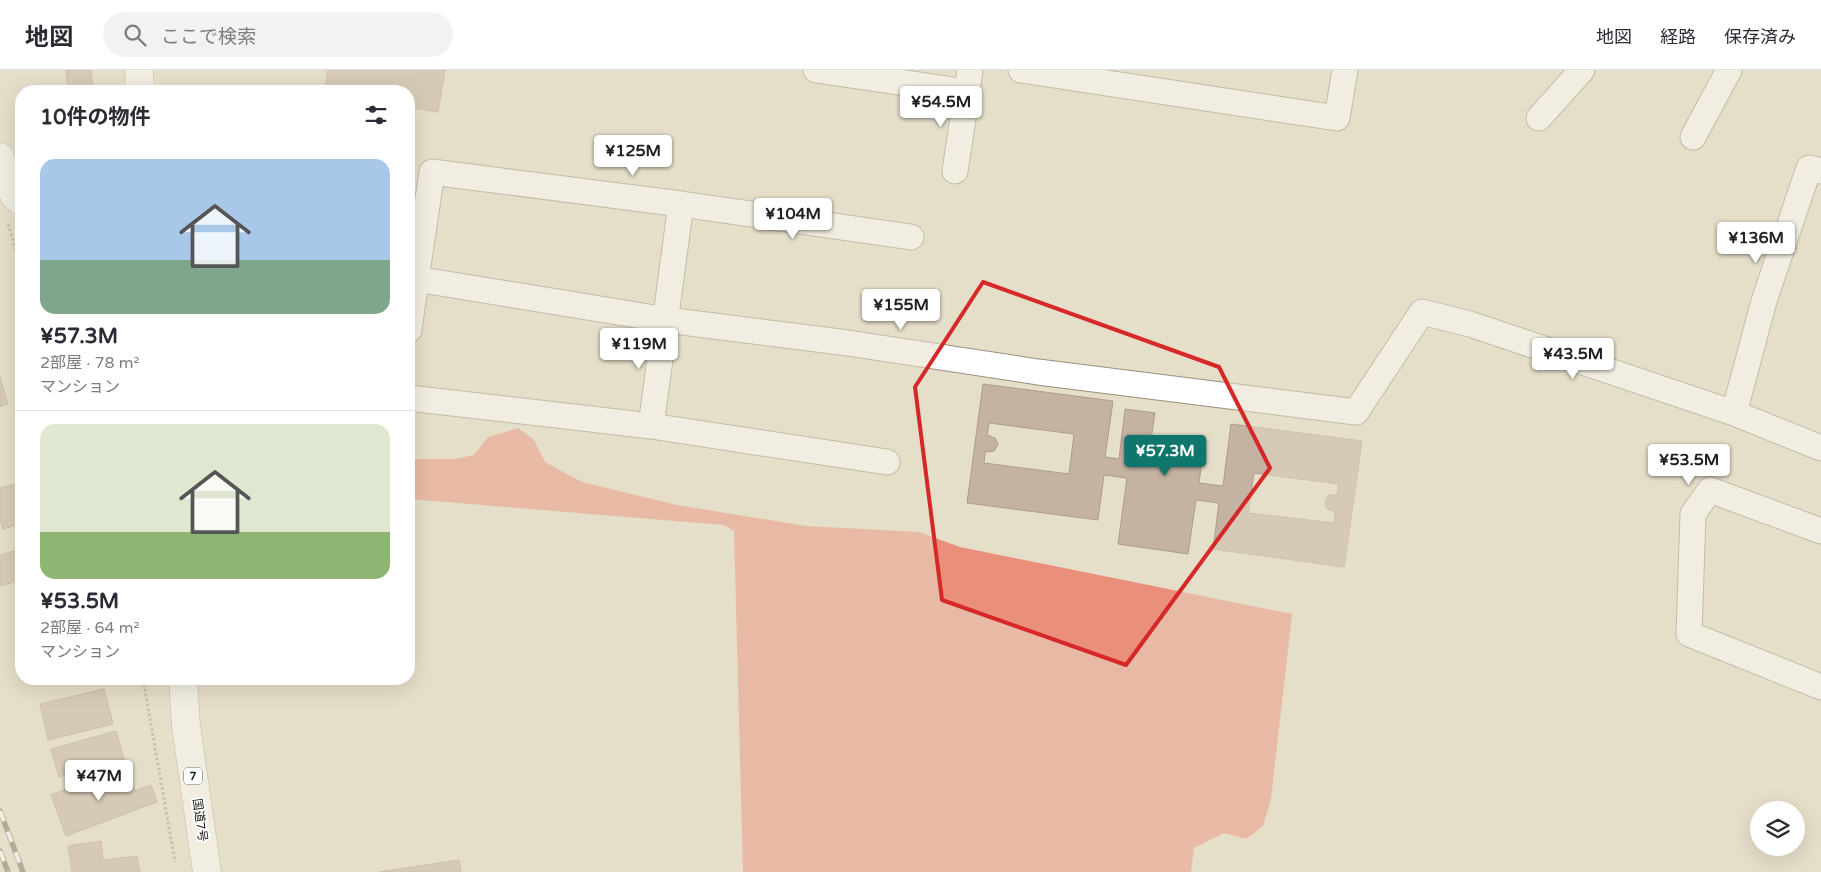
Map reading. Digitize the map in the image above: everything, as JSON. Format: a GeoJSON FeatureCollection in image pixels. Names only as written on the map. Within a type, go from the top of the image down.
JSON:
{"type":"FeatureCollection","features":[{"type":"Feature","properties":{"kind":"main road"},"geometry":{"type":"LineString","coordinates":[[139,70],[140,85]]}},
{"type":"Feature","properties":{"kind":"main road"},"geometry":{"type":"LineString","coordinates":[[0,157],[15,205]]}},
{"type":"Feature","properties":{"kind":"main road","name":"国道7号"},"geometry":{"type":"LineString","coordinates":[[183,685],[186,726],[207,872]]}},
{"type":"Feature","properties":{"kind":"street"},"geometry":{"type":"LineString","coordinates":[[816,70],[969,81],[955,171]]}},
{"type":"Feature","properties":{"kind":"street"},"geometry":{"type":"LineString","coordinates":[[1021,70],[1164,81],[1337,118],[1345,70]]}},
{"type":"Feature","properties":{"kind":"street"},"geometry":{"type":"LineString","coordinates":[[1539,118],[1582,70]]}},
{"type":"Feature","properties":{"kind":"street"},"geometry":{"type":"LineString","coordinates":[[1693,137],[1729,70]]}},
{"type":"Feature","properties":{"kind":"street"},"geometry":{"type":"LineString","coordinates":[[1734,413],[1764,300],[1809,168],[1821,171]]}},
{"type":"Feature","properties":{"kind":"street"},"geometry":{"type":"LineString","coordinates":[[415,263],[432,172],[681,204],[911,237]]}},
{"type":"Feature","properties":{"kind":"street"},"geometry":{"type":"LineString","coordinates":[[651,426],[667,320],[681,204]]}},
{"type":"Feature","properties":{"kind":"street"},"geometry":{"type":"LineString","coordinates":[[415,279],[667,320],[848,343],[1038,372],[1356,412],[1422,312],[1470,324],[1734,413],[1821,448]]}},
{"type":"Feature","properties":{"kind":"street"},"geometry":{"type":"LineString","coordinates":[[415,399],[651,426],[887,462]]}},
{"type":"Feature","properties":{"kind":"street"},"geometry":{"type":"LineString","coordinates":[[1821,530],[1710,490],[1693,514],[1689,634],[1821,687]]}},
{"type":"Feature","properties":{"kind":"street"},"geometry":{"type":"LineString","coordinates":[[172,685],[186,726]]}},
{"type":"Feature","properties":{"kind":"path"},"geometry":{"type":"LineString","coordinates":[[145,685],[177,872]]}},
{"type":"Feature","properties":{"kind":"highlighted area"},"geometry":{"type":"Polygon","coordinates":[[[983,282],[1219,367],[1270,468],[1126,665],[942,600],[915,387],[983,282]]]}},
{"type":"Feature","properties":{"kind":"shaded area"},"geometry":{"type":"Polygon","coordinates":[[[518,428],[534,440],[545,462],[582,482],[677,505],[806,526],[919,532],[960,547],[1292,614],[1271,799],[1263,826],[1246,839],[1224,833],[1194,848],[1191,872],[743,872],[734,531],[724,525],[415,499],[415,459],[455,459],[474,455],[488,437],[518,428]]]}},
{"type":"Feature","properties":{"kind":"building"},"geometry":{"type":"Polygon","coordinates":[[[66,70],[91,70],[92,85],[67,85],[66,70]]]}},
{"type":"Feature","properties":{"kind":"building"},"geometry":{"type":"Polygon","coordinates":[[[328,70],[445,70],[438,112],[415,108],[415,85],[325,85],[328,70]]]}},
{"type":"Feature","properties":{"kind":"building"},"geometry":{"type":"Polygon","coordinates":[[[0,377],[8,404],[0,407],[0,377]]]}},
{"type":"Feature","properties":{"kind":"building"},"geometry":{"type":"Polygon","coordinates":[[[983,384],[1113,401],[1105,457],[1119,459],[1125,409],[1155,413],[1150,446],[1203,453],[1199,483],[1223,486],[1231,424],[1362,441],[1344,567],[1213,549],[1219,503],[1196,500],[1188,554],[1118,544],[1127,478],[1104,475],[1098,520],[967,503],[983,384]],[[989,423],[987,435],[995,438],[998,444],[994,451],[985,452],[984,463],[1069,474],[1074,434],[989,423]],[[1254,473],[1248,513],[1334,523],[1335,512],[1327,509],[1325,501],[1329,495],[1337,495],[1339,484],[1254,473]]]}},
{"type":"Feature","properties":{"kind":"building"},"geometry":{"type":"Polygon","coordinates":[[[15,484],[15,526],[3,529],[0,519],[0,488],[15,484]]]}},
{"type":"Feature","properties":{"kind":"building"},"geometry":{"type":"Polygon","coordinates":[[[15,551],[15,582],[0,586],[0,555],[15,551]]]}},
{"type":"Feature","properties":{"kind":"building"},"geometry":{"type":"Polygon","coordinates":[[[104,689],[113,724],[48,740],[40,704],[104,689]]]}},
{"type":"Feature","properties":{"kind":"building"},"geometry":{"type":"Polygon","coordinates":[[[116,731],[124,759],[59,777],[51,749],[116,731]]]}},
{"type":"Feature","properties":{"kind":"building"},"geometry":{"type":"Polygon","coordinates":[[[108,773],[110,780],[128,773],[135,791],[151,785],[157,802],[66,836],[51,795],[108,773]]]}},
{"type":"Feature","properties":{"kind":"building"},"geometry":{"type":"Polygon","coordinates":[[[101,841],[103,860],[137,856],[140,872],[72,872],[68,846],[101,841]]]}},
{"type":"Feature","properties":{"kind":"building"},"geometry":{"type":"Polygon","coordinates":[[[459,860],[461,872],[379,872],[459,860]]]}},
{"type":"Feature","properties":{"kind":"railway"},"geometry":{"type":"LineString","coordinates":[[0,811],[23,872]]}},
{"type":"Feature","properties":{"kind":"railway"},"geometry":{"type":"LineString","coordinates":[[0,851],[8,872]]}}]}
